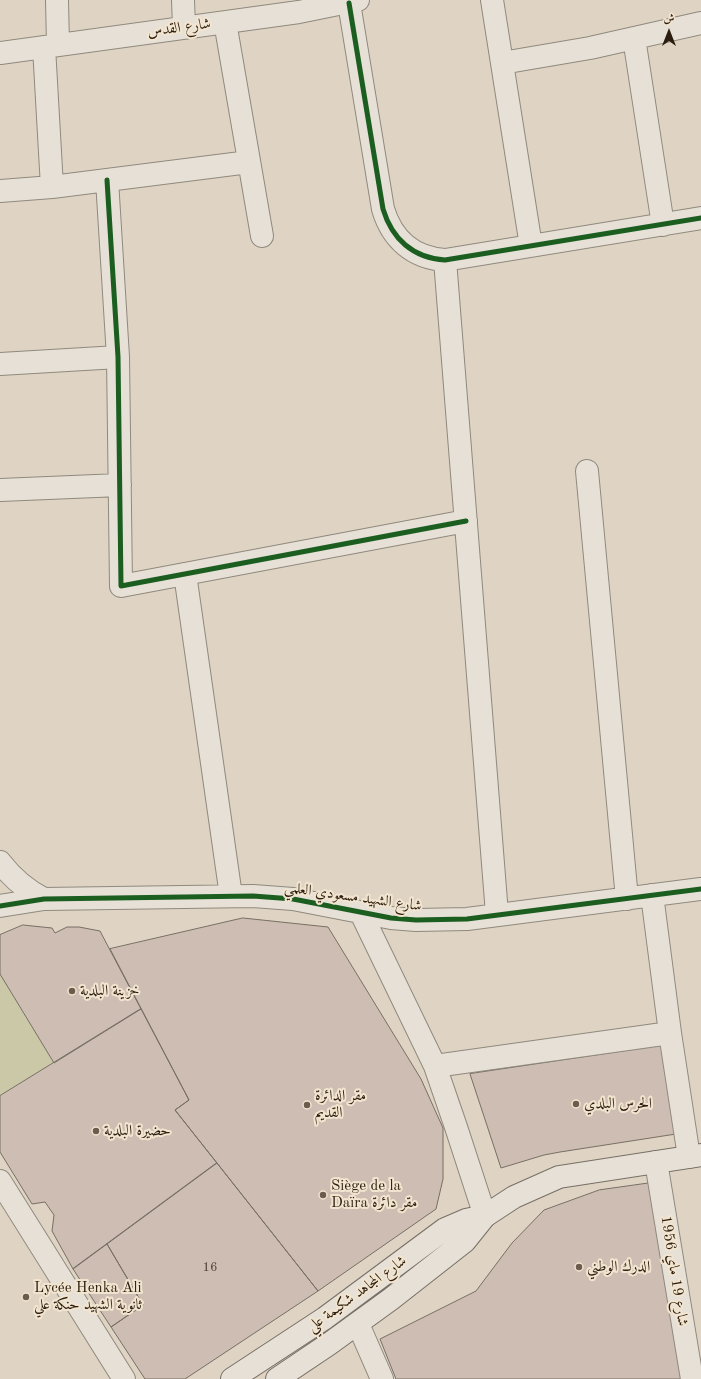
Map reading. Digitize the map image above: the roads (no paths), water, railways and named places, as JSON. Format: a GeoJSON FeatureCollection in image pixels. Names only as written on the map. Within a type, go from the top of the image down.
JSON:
{"type":"FeatureCollection","features":[{"type":"Feature","properties":{"kind":"street"},"geometry":{"type":"LineString","coordinates":[[52,187],[51,46],[57,0]]}},
{"type":"Feature","properties":{"kind":"street"},"geometry":{"type":"LineString","coordinates":[[183,0],[184,28]]}},
{"type":"Feature","properties":{"kind":"street"},"geometry":{"type":"LineString","coordinates":[[492,0],[531,246]]}},
{"type":"Feature","properties":{"kind":"street"},"geometry":{"type":"LineString","coordinates":[[353,1],[383,209],[387,222],[394,233],[402,243],[413,251],[424,256],[445,260],[701,218]]}},
{"type":"Feature","properties":{"kind":"street","name":"شارع القدس"},"geometry":{"type":"LineString","coordinates":[[0,53],[225,22],[313,5],[353,1]]}},
{"type":"Feature","properties":{"kind":"street"},"geometry":{"type":"LineString","coordinates":[[225,22],[262,236]]}},
{"type":"Feature","properties":{"kind":"street"},"geometry":{"type":"LineString","coordinates":[[502,63],[590,48],[701,23]]}},
{"type":"Feature","properties":{"kind":"street"},"geometry":{"type":"LineString","coordinates":[[634,38],[663,224]]}},
{"type":"Feature","properties":{"kind":"street"},"geometry":{"type":"LineString","coordinates":[[0,191],[52,187],[249,162]]}},
{"type":"Feature","properties":{"kind":"street"},"geometry":{"type":"LineString","coordinates":[[107,180],[118,357],[121,586],[466,521]]}},
{"type":"Feature","properties":{"kind":"street"},"geometry":{"type":"LineString","coordinates":[[445,260],[498,914]]}},
{"type":"Feature","properties":{"kind":"street"},"geometry":{"type":"LineString","coordinates":[[0,364],[118,357]]}},
{"type":"Feature","properties":{"kind":"street"},"geometry":{"type":"LineString","coordinates":[[587,472],[627,899]]}},
{"type":"Feature","properties":{"kind":"street"},"geometry":{"type":"LineString","coordinates":[[0,490],[120,485]]}},
{"type":"Feature","properties":{"kind":"street"},"geometry":{"type":"LineString","coordinates":[[185,574],[232,896]]}},
{"type":"Feature","properties":{"kind":"street"},"geometry":{"type":"LineString","coordinates":[[0,862],[20,884],[32,893],[44,899]]}},
{"type":"Feature","properties":{"kind":"street","name":"شارع الشهيد مسعودي العلمي"},"geometry":{"type":"LineString","coordinates":[[0,906],[44,899],[253,896],[293,899],[391,918],[416,920],[467,919],[701,889]]}},
{"type":"Feature","properties":{"kind":"street"},"geometry":{"type":"LineString","coordinates":[[652,895],[670,1033],[695,1156]]}},
{"type":"Feature","properties":{"kind":"street"},"geometry":{"type":"LineString","coordinates":[[361,913],[435,1066],[485,1216]]}},
{"type":"Feature","properties":{"kind":"street"},"geometry":{"type":"LineString","coordinates":[[435,1066],[670,1033]]}},
{"type":"Feature","properties":{"kind":"street","name":"شارع المجاهد شكيمة علي"},"geometry":{"type":"LineString","coordinates":[[277,1379],[391,1300],[465,1241],[485,1216],[514,1197],[559,1177],[695,1156]]}},
{"type":"Feature","properties":{"kind":"street","name":"شارع 19 ماي 1956"},"geometry":{"type":"LineString","coordinates":[[656,1162],[692,1329],[692,1379]]}},
{"type":"Feature","properties":{"kind":"street"},"geometry":{"type":"LineString","coordinates":[[0,1181],[124,1379]]}},
{"type":"Feature","properties":{"kind":"street","name":"شارع المجاهد شكيمة علي"},"geometry":{"type":"LineString","coordinates":[[232,1379],[325,1318],[445,1229],[466,1220],[485,1216]]}},
{"type":"Feature","properties":{"kind":"street"},"geometry":{"type":"LineString","coordinates":[[358,1324],[382,1379]]}},
{"type":"Feature","properties":{"kind":"place","name":"خزينة البلدية"},"geometry":{"type":"Point","coordinates":[72,991]}},
{"type":"Feature","properties":{"kind":"place","name":"الحرس البلدي"},"geometry":{"type":"Point","coordinates":[576,1104]}},
{"type":"Feature","properties":{"kind":"place","name":"مقر الدائرة القديم"},"geometry":{"type":"Point","coordinates":[307,1105]}},
{"type":"Feature","properties":{"kind":"place","name":"حضيرة البلدية"},"geometry":{"type":"Point","coordinates":[96,1131]}},
{"type":"Feature","properties":{"kind":"place","name":"Siège de la Daïra مقر دائرة"},"geometry":{"type":"Point","coordinates":[323,1195]}},
{"type":"Feature","properties":{"kind":"place","name":"الدرك الوطني"},"geometry":{"type":"Point","coordinates":[579,1267]}},
{"type":"Feature","properties":{"kind":"place","name":"Lycée Henka Ali ثانوية الشهيد حنكة علي"},"geometry":{"type":"Point","coordinates":[26,1297]}}]}
